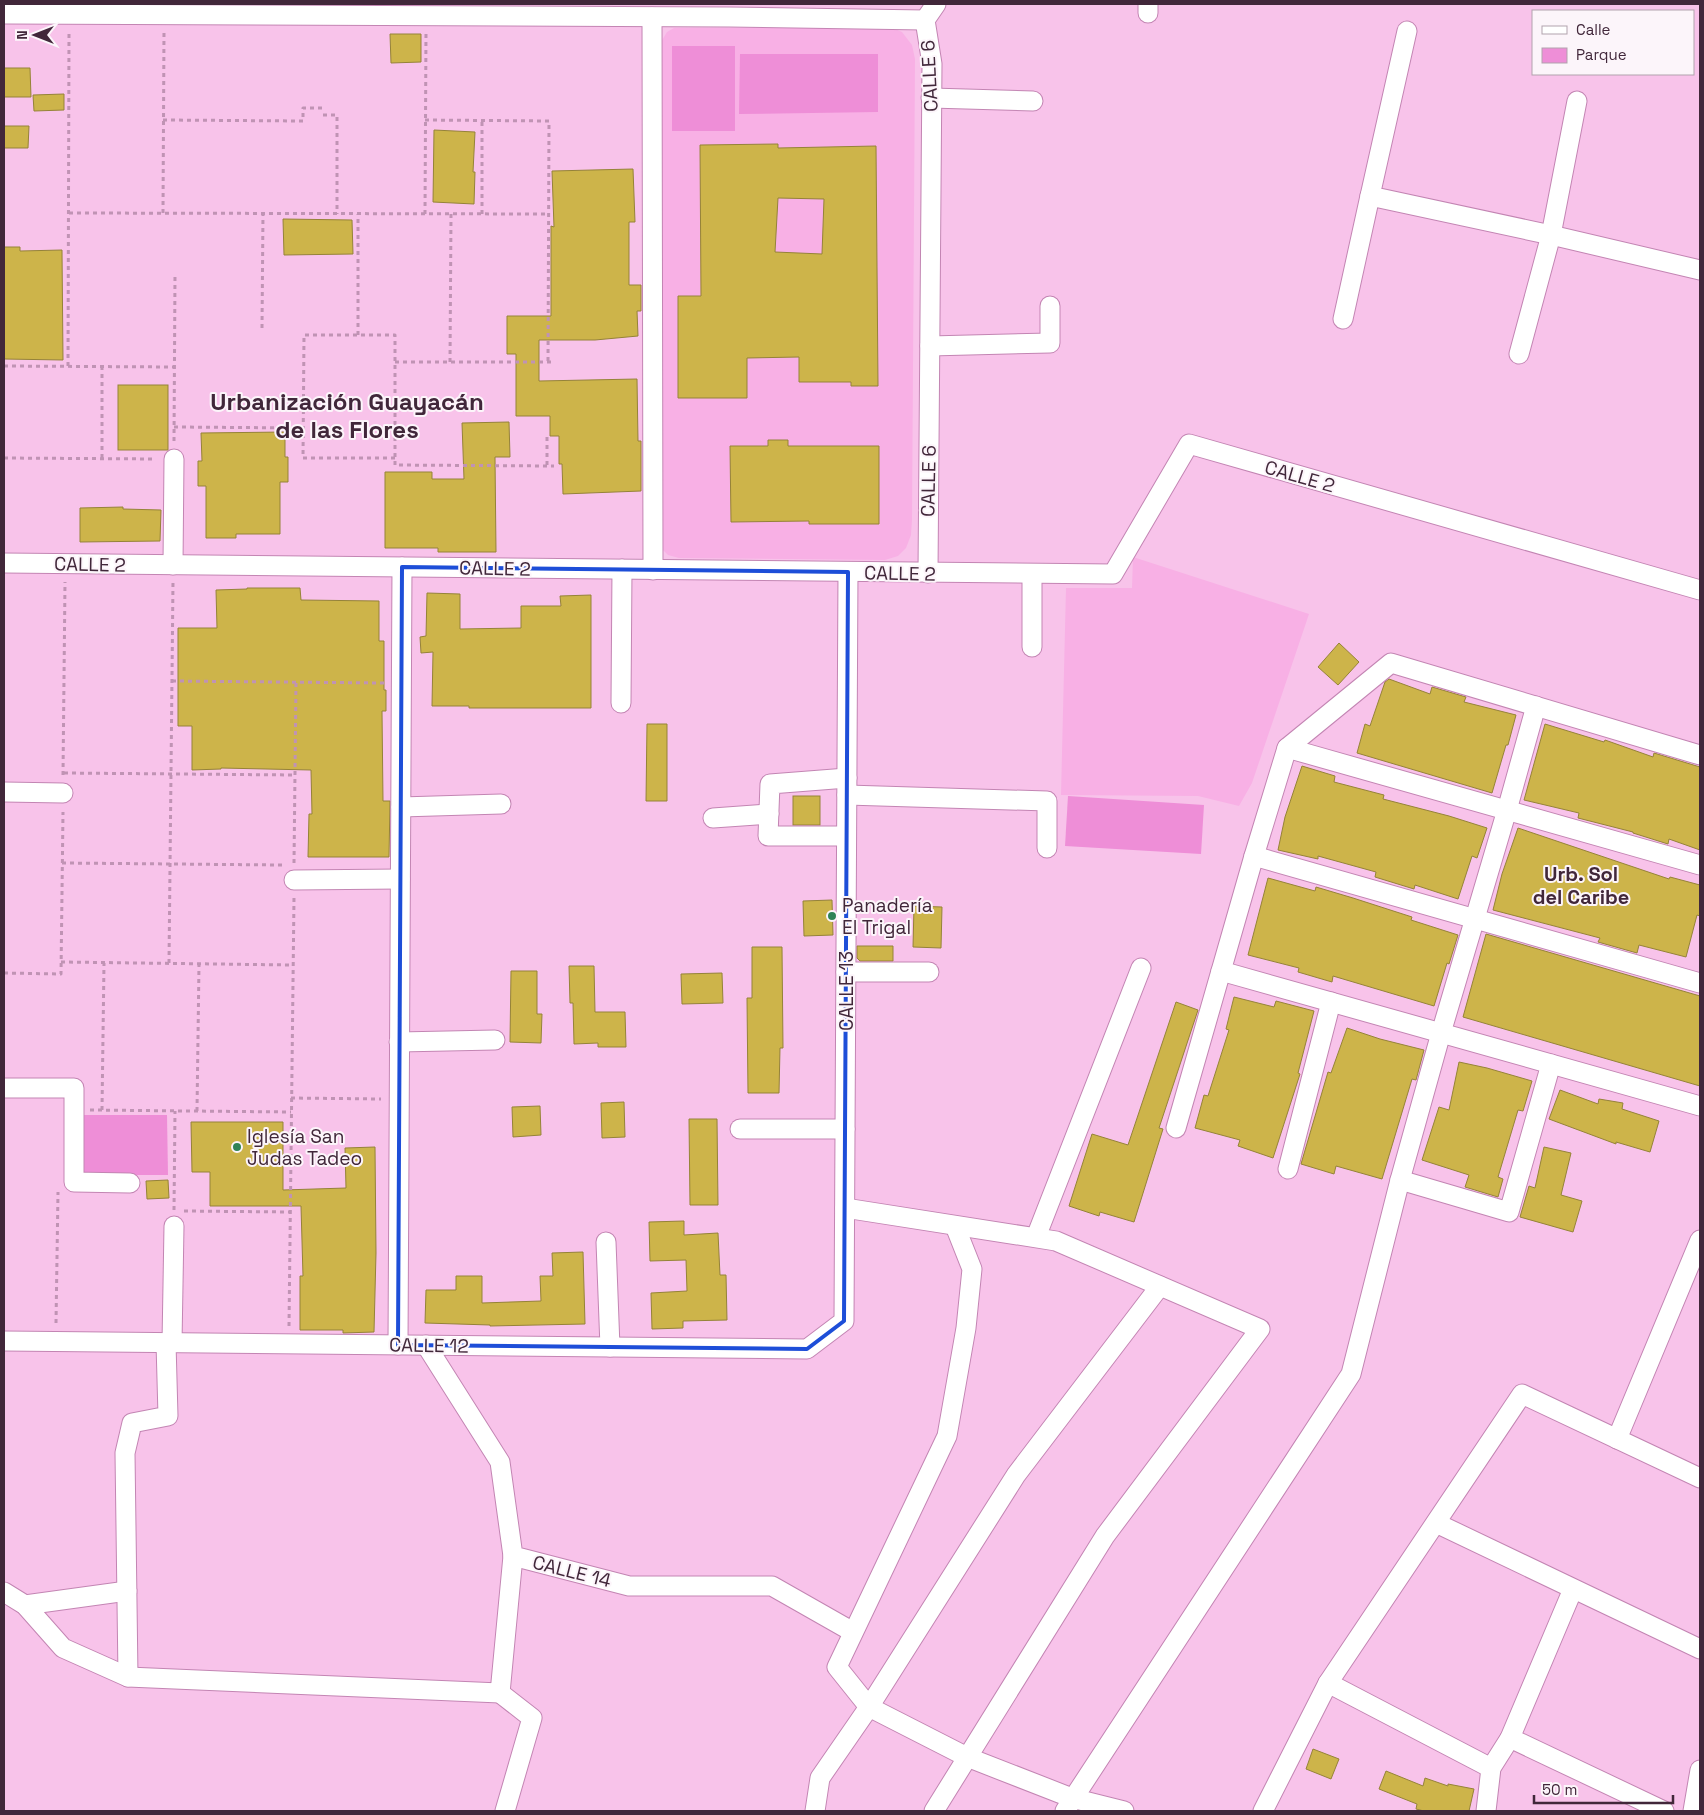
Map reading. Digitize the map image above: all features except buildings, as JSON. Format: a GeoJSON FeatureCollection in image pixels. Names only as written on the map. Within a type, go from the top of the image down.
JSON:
{"type":"FeatureCollection","features":[{"type":"Feature","properties":{"kind":"street"},"geometry":{"type":"LineString","coordinates":[[925,20],[936,4]]}},
{"type":"Feature","properties":{"kind":"street","name":"CALLE 6"},"geometry":{"type":"LineString","coordinates":[[4,14],[652,17],[729,10],[925,20],[932,64],[928,573]]}},
{"type":"Feature","properties":{"kind":"street"},"geometry":{"type":"LineString","coordinates":[[652,17],[653,570]]}},
{"type":"Feature","properties":{"kind":"street"},"geometry":{"type":"LineString","coordinates":[[1343,319],[1408,31]]}},
{"type":"Feature","properties":{"kind":"street"},"geometry":{"type":"LineString","coordinates":[[931,98],[1032,100]]}},
{"type":"Feature","properties":{"kind":"street"},"geometry":{"type":"LineString","coordinates":[[1519,354],[1551,235],[1577,102]]}},
{"type":"Feature","properties":{"kind":"street"},"geometry":{"type":"LineString","coordinates":[[1370,196],[1551,235],[1700,270]]}},
{"type":"Feature","properties":{"kind":"street"},"geometry":{"type":"LineString","coordinates":[[930,346],[1050,343],[1050,306]]}},
{"type":"Feature","properties":{"kind":"street","name":"CALLE 2"},"geometry":{"type":"LineString","coordinates":[[4,563],[1113,574],[1189,444],[1700,590]]}},
{"type":"Feature","properties":{"kind":"street"},"geometry":{"type":"LineString","coordinates":[[173,565],[174,459]]}},
{"type":"Feature","properties":{"kind":"street"},"geometry":{"type":"LineString","coordinates":[[398,1345],[402,567]]}},
{"type":"Feature","properties":{"kind":"street"},"geometry":{"type":"LineString","coordinates":[[621,703],[622,569]]}},
{"type":"Feature","properties":{"kind":"street","name":"CALLE 13"},"geometry":{"type":"LineString","coordinates":[[844,1321],[848,572]]}},
{"type":"Feature","properties":{"kind":"street"},"geometry":{"type":"LineString","coordinates":[[1032,574],[1032,647]]}},
{"type":"Feature","properties":{"kind":"street"},"geometry":{"type":"LineString","coordinates":[[1176,1128],[1254,856],[1288,748],[1391,664],[1700,755]]}},
{"type":"Feature","properties":{"kind":"street"},"geometry":{"type":"LineString","coordinates":[[1069,1805],[1351,1374],[1400,1180],[1536,706]]}},
{"type":"Feature","properties":{"kind":"street"},"geometry":{"type":"LineString","coordinates":[[1288,748],[1700,866]]}},
{"type":"Feature","properties":{"kind":"street"},"geometry":{"type":"LineString","coordinates":[[846,836],[768,836],[770,784],[847,786],[1047,801],[1047,848]]}},
{"type":"Feature","properties":{"kind":"street"},"geometry":{"type":"LineString","coordinates":[[4,792],[63,793]]}},
{"type":"Feature","properties":{"kind":"street"},"geometry":{"type":"LineString","coordinates":[[401,807],[501,804]]}},
{"type":"Feature","properties":{"kind":"street"},"geometry":{"type":"LineString","coordinates":[[713,818],[769,814]]}},
{"type":"Feature","properties":{"kind":"street"},"geometry":{"type":"LineString","coordinates":[[1254,856],[1700,983]]}},
{"type":"Feature","properties":{"kind":"street"},"geometry":{"type":"LineString","coordinates":[[294,873],[400,879]]}},
{"type":"Feature","properties":{"kind":"street"},"geometry":{"type":"LineString","coordinates":[[1036,1237],[1140,968]]}},
{"type":"Feature","properties":{"kind":"street"},"geometry":{"type":"LineString","coordinates":[[1221,971],[1700,1106]]}},
{"type":"Feature","properties":{"kind":"street"},"geometry":{"type":"LineString","coordinates":[[846,972],[930,972]]}},
{"type":"Feature","properties":{"kind":"street"},"geometry":{"type":"LineString","coordinates":[[1288,1169],[1331,1002]]}},
{"type":"Feature","properties":{"kind":"street"},"geometry":{"type":"LineString","coordinates":[[399,1042],[495,1040]]}},
{"type":"Feature","properties":{"kind":"street"},"geometry":{"type":"LineString","coordinates":[[1400,1180],[1509,1212],[1551,1064]]}},
{"type":"Feature","properties":{"kind":"street"},"geometry":{"type":"LineString","coordinates":[[4,1088],[74,1088],[74,1182],[130,1183]]}},
{"type":"Feature","properties":{"kind":"street"},"geometry":{"type":"LineString","coordinates":[[740,1129],[845,1129]]}},
{"type":"Feature","properties":{"kind":"street"},"geometry":{"type":"LineString","coordinates":[[845,1208],[1056,1241],[1260,1329],[1105,1536],[934,1811]]}},
{"type":"Feature","properties":{"kind":"street"},"geometry":{"type":"LineString","coordinates":[[128,1677],[125,1452],[132,1423],[168,1416],[174,1219]]}},
{"type":"Feature","properties":{"kind":"street"},"geometry":{"type":"LineString","coordinates":[[955,1226],[972,1269],[966,1328],[947,1436],[836,1667],[869,1707],[967,1757],[1069,1805],[1124,1811]]}},
{"type":"Feature","properties":{"kind":"street"},"geometry":{"type":"LineString","coordinates":[[1617,1439],[1700,1240]]}},
{"type":"Feature","properties":{"kind":"street"},"geometry":{"type":"LineString","coordinates":[[606,1242],[610,1347]]}},
{"type":"Feature","properties":{"kind":"street"},"geometry":{"type":"LineString","coordinates":[[815,1811],[820,1778],[869,1707],[1016,1475],[1160,1286]]}},
{"type":"Feature","properties":{"kind":"street","name":"CALLE 12"},"geometry":{"type":"LineString","coordinates":[[4,1341],[807,1349],[844,1321]]}},
{"type":"Feature","properties":{"kind":"street","name":"CALLE 14"},"geometry":{"type":"LineString","coordinates":[[426,1345],[500,1462],[513,1556],[630,1586],[772,1586],[853,1632]]}},
{"type":"Feature","properties":{"kind":"street"},"geometry":{"type":"LineString","coordinates":[[1264,1811],[1328,1684],[1522,1394],[1700,1478]]}},
{"type":"Feature","properties":{"kind":"street"},"geometry":{"type":"LineString","coordinates":[[1436,1523],[1700,1649]]}},
{"type":"Feature","properties":{"kind":"street"},"geometry":{"type":"LineString","coordinates":[[500,1693],[513,1556]]}},
{"type":"Feature","properties":{"kind":"street"},"geometry":{"type":"LineString","coordinates":[[1486,1811],[1491,1768],[1510,1738],[1573,1588]]}},
{"type":"Feature","properties":{"kind":"street"},"geometry":{"type":"LineString","coordinates":[[25,1605],[127,1591]]}},
{"type":"Feature","properties":{"kind":"street"},"geometry":{"type":"LineString","coordinates":[[4,1592],[25,1605],[63,1648],[128,1677],[500,1693],[532,1718],[505,1811]]}},
{"type":"Feature","properties":{"kind":"street"},"geometry":{"type":"LineString","coordinates":[[1328,1684],[1491,1768]]}},
{"type":"Feature","properties":{"kind":"street"},"geometry":{"type":"LineString","coordinates":[[1510,1738],[1664,1811]]}},
{"type":"Feature","properties":{"kind":"street"},"geometry":{"type":"LineString","coordinates":[[1693,1811],[1700,1770]]}},
{"type":"Feature","properties":{"kind":"path"},"geometry":{"type":"LineString","coordinates":[[68,366],[70,15]]}},
{"type":"Feature","properties":{"kind":"path"},"geometry":{"type":"LineString","coordinates":[[163,213],[164,15]]}},
{"type":"Feature","properties":{"kind":"path"},"geometry":{"type":"LineString","coordinates":[[425,214],[426,16]]}},
{"type":"Feature","properties":{"kind":"path"},"geometry":{"type":"LineString","coordinates":[[164,120],[303,121],[303,108],[323,108]]}},
{"type":"Feature","properties":{"kind":"path"},"geometry":{"type":"LineString","coordinates":[[323,115],[337,115],[337,214]]}},
{"type":"Feature","properties":{"kind":"path"},"geometry":{"type":"LineString","coordinates":[[425,120],[549,121],[548,362]]}},
{"type":"Feature","properties":{"kind":"path"},"geometry":{"type":"LineString","coordinates":[[482,121],[482,214]]}},
{"type":"Feature","properties":{"kind":"path"},"geometry":{"type":"LineString","coordinates":[[69,212],[549,214]]}},
{"type":"Feature","properties":{"kind":"path"},"geometry":{"type":"LineString","coordinates":[[262,328],[263,213]]}},
{"type":"Feature","properties":{"kind":"path"},"geometry":{"type":"LineString","coordinates":[[358,214],[358,335]]}},
{"type":"Feature","properties":{"kind":"path"},"geometry":{"type":"LineString","coordinates":[[450,362],[451,214]]}},
{"type":"Feature","properties":{"kind":"path"},"geometry":{"type":"LineString","coordinates":[[4,458],[174,459],[175,275]]}},
{"type":"Feature","properties":{"kind":"path"},"geometry":{"type":"LineString","coordinates":[[395,458],[303,458],[304,335],[395,335],[395,362],[395,458],[395,465],[554,466]]}},
{"type":"Feature","properties":{"kind":"path"},"geometry":{"type":"LineString","coordinates":[[395,362],[554,362]]}},
{"type":"Feature","properties":{"kind":"path"},"geometry":{"type":"LineString","coordinates":[[4,366],[175,367]]}},
{"type":"Feature","properties":{"kind":"path"},"geometry":{"type":"LineString","coordinates":[[102,366],[102,458]]}},
{"type":"Feature","properties":{"kind":"path"},"geometry":{"type":"LineString","coordinates":[[174,427],[303,428]]}},
{"type":"Feature","properties":{"kind":"path"},"geometry":{"type":"LineString","coordinates":[[547,434],[547,465]]}},
{"type":"Feature","properties":{"kind":"path"},"geometry":{"type":"LineString","coordinates":[[4,973],[61,974],[65,564]]}},
{"type":"Feature","properties":{"kind":"path"},"geometry":{"type":"LineString","coordinates":[[169,963],[173,565]]}},
{"type":"Feature","properties":{"kind":"path"},"geometry":{"type":"LineString","coordinates":[[172,681],[401,683]]}},
{"type":"Feature","properties":{"kind":"path"},"geometry":{"type":"LineString","coordinates":[[289,1344],[296,682]]}},
{"type":"Feature","properties":{"kind":"path"},"geometry":{"type":"LineString","coordinates":[[63,773],[295,776]]}},
{"type":"Feature","properties":{"kind":"path"},"geometry":{"type":"LineString","coordinates":[[62,863],[170,864],[294,873]]}},
{"type":"Feature","properties":{"kind":"path"},"geometry":{"type":"LineString","coordinates":[[61,962],[293,964]]}},
{"type":"Feature","properties":{"kind":"path"},"geometry":{"type":"LineString","coordinates":[[102,1110],[104,963]]}},
{"type":"Feature","properties":{"kind":"path"},"geometry":{"type":"LineString","coordinates":[[197,1111],[199,964]]}},
{"type":"Feature","properties":{"kind":"path"},"geometry":{"type":"LineString","coordinates":[[291,1098],[399,1099]]}},
{"type":"Feature","properties":{"kind":"path"},"geometry":{"type":"LineString","coordinates":[[74,1110],[291,1112]]}},
{"type":"Feature","properties":{"kind":"path"},"geometry":{"type":"LineString","coordinates":[[175,1111],[174,1219],[290,1212]]}},
{"type":"Feature","properties":{"kind":"path"},"geometry":{"type":"LineString","coordinates":[[56,1342],[58,1186]]}},
{"type":"Feature","properties":{"kind":"highlighted area"},"geometry":{"type":"Polygon","coordinates":[[[402,567],[848,572],[844,1321],[807,1349],[398,1345],[402,567]]]}},
{"type":"Feature","properties":{"kind":"shaded area"},"geometry":{"type":"Polygon","coordinates":[[[674,28],[893,28],[902,32],[912,45],[915,59],[912,520],[911,535],[906,548],[898,556],[885,560],[679,558],[668,555],[661,548],[661,42],[667,32],[674,28]]]}},
{"type":"Feature","properties":{"kind":"shaded area"},"geometry":{"type":"Polygon","coordinates":[[[1133,557],[1309,614],[1252,783],[1239,806],[1198,796],[1061,795],[1066,588],[1132,588],[1133,557]]]}},
{"type":"Feature","properties":{"kind":"green space"},"geometry":{"type":"Polygon","coordinates":[[[672,46],[735,46],[735,131],[672,131],[672,46]]]}},
{"type":"Feature","properties":{"kind":"green space"},"geometry":{"type":"Polygon","coordinates":[[[740,54],[878,54],[878,112],[739,114],[740,54]]]}},
{"type":"Feature","properties":{"kind":"green space"},"geometry":{"type":"Polygon","coordinates":[[[1068,796],[1204,805],[1201,854],[1065,846],[1068,796]]]}},
{"type":"Feature","properties":{"kind":"green space"},"geometry":{"type":"Polygon","coordinates":[[[80,1115],[167,1115],[168,1175],[80,1175],[80,1115]]]}},
{"type":"Feature","properties":{"kind":"place","name":"Panadería El Trigal"},"geometry":{"type":"Point","coordinates":[832,916]}},
{"type":"Feature","properties":{"kind":"place","name":"Iglesía San Judas Tadeo"},"geometry":{"type":"Point","coordinates":[237,1147]}},
{"type":"Feature","properties":{"kind":"district","name":"Urbanización Guayacán de las Flores"},"geometry":{"type":"Point","coordinates":[347,416]}},
{"type":"Feature","properties":{"kind":"district","name":"Urb. Sol del Caribe"},"geometry":{"type":"Point","coordinates":[1581,886]}}]}
